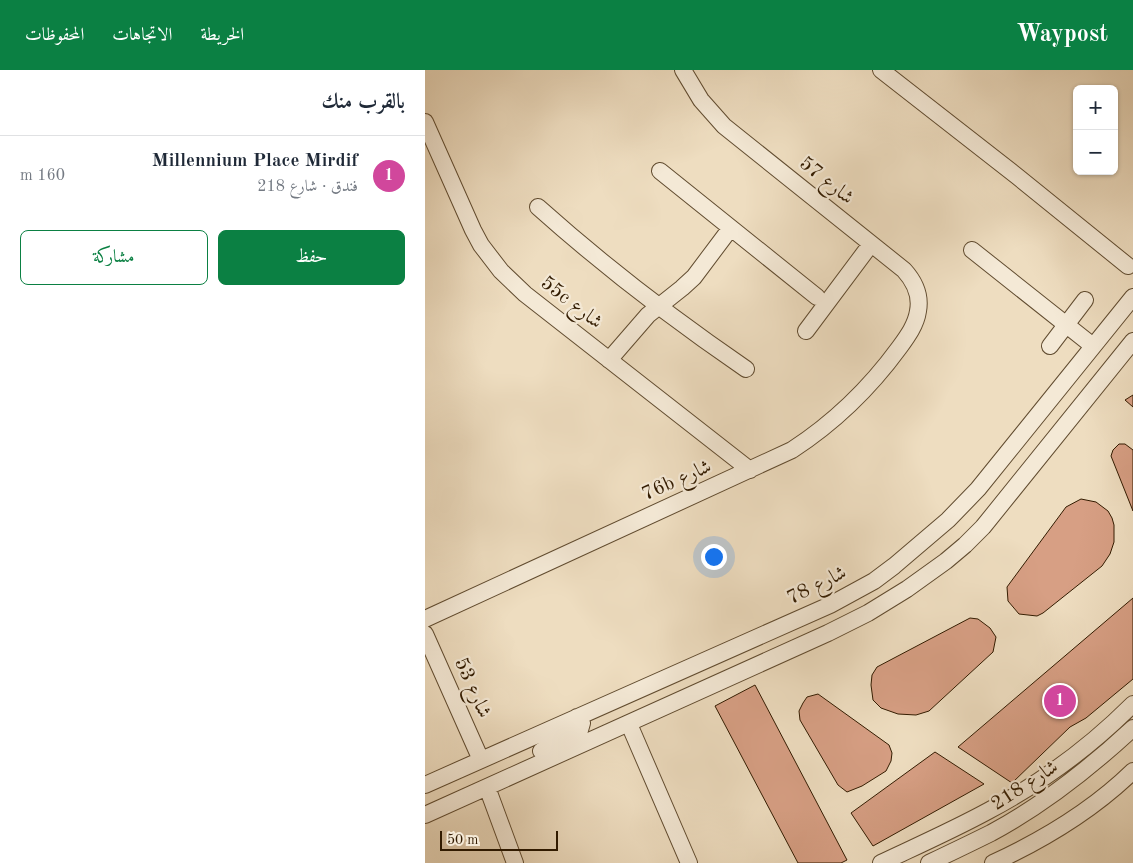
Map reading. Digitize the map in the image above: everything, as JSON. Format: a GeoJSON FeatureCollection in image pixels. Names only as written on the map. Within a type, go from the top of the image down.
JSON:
{"type":"FeatureCollection","features":[{"type":"Feature","properties":{"kind":"street","name":"شارع 57"},"geometry":{"type":"LineString","coordinates":[[683,70],[701,100],[724,126],[904,270],[911,278],[919,300],[919,311],[910,332]]}},
{"type":"Feature","properties":{"kind":"street"},"geometry":{"type":"LineString","coordinates":[[881,70],[1128,266]]}},
{"type":"Feature","properties":{"kind":"street","name":"55c شارع"},"geometry":{"type":"LineString","coordinates":[[425,122],[473,230],[490,258],[512,283],[750,470]]}},
{"type":"Feature","properties":{"kind":"street"},"geometry":{"type":"LineString","coordinates":[[660,171],[817,297]]}},
{"type":"Feature","properties":{"kind":"street"},"geometry":{"type":"LineString","coordinates":[[539,207],[577,241],[657,306],[745,369]]}},
{"type":"Feature","properties":{"kind":"street"},"geometry":{"type":"LineString","coordinates":[[609,360],[657,306],[676,293],[693,277],[730,229]]}},
{"type":"Feature","properties":{"kind":"street"},"geometry":{"type":"LineString","coordinates":[[806,331],[871,244]]}},
{"type":"Feature","properties":{"kind":"street"},"geometry":{"type":"LineString","coordinates":[[972,250],[1093,346]]}},
{"type":"Feature","properties":{"kind":"street","name":"شارع 78"},"geometry":{"type":"LineString","coordinates":[[425,785],[852,593],[894,566],[933,535],[978,489],[1133,297]]}},
{"type":"Feature","properties":{"kind":"street"},"geometry":{"type":"LineString","coordinates":[[1050,346],[1085,300]]}},
{"type":"Feature","properties":{"kind":"street","name":"76b شارع"},"geometry":{"type":"LineString","coordinates":[[425,619],[792,450],[837,417],[877,377],[910,332]]}},
{"type":"Feature","properties":{"kind":"street"},"geometry":{"type":"LineString","coordinates":[[425,815],[629,724],[868,613],[913,585],[946,561],[983,527],[1133,341]]}},
{"type":"Feature","properties":{"kind":"street"},"geometry":{"type":"LineString","coordinates":[[676,702],[669,693],[675,684],[749,648],[766,633]]}},
{"type":"Feature","properties":{"kind":"street","name":"شارع 53"},"geometry":{"type":"LineString","coordinates":[[425,634],[481,760]]}},
{"type":"Feature","properties":{"kind":"street"},"geometry":{"type":"LineString","coordinates":[[881,863],[988,811],[1017,794],[1073,756],[1133,704]]}},
{"type":"Feature","properties":{"kind":"street"},"geometry":{"type":"LineString","coordinates":[[528,768],[540,752],[580,730],[582,723],[577,717]]}},
{"type":"Feature","properties":{"kind":"street"},"geometry":{"type":"LineString","coordinates":[[629,724],[689,863]]}},
{"type":"Feature","properties":{"kind":"street","name":"شارع 218"},"geometry":{"type":"LineString","coordinates":[[929,863],[992,832],[1033,808],[1108,752],[1133,728]]}},
{"type":"Feature","properties":{"kind":"street"},"geometry":{"type":"LineString","coordinates":[[993,863],[1048,834],[1090,807],[1133,771]]}},
{"type":"Feature","properties":{"kind":"street"},"geometry":{"type":"LineString","coordinates":[[487,787],[515,863]]}},
{"type":"Feature","properties":{"kind":"building"},"geometry":{"type":"Polygon","coordinates":[[[1133,395],[1133,407],[1125,400],[1133,395]]]}},
{"type":"Feature","properties":{"kind":"building"},"geometry":{"type":"Polygon","coordinates":[[[1119,444],[1125,444],[1133,450],[1133,511],[1111,456],[1113,450],[1119,444]]]}},
{"type":"Feature","properties":{"kind":"building"},"geometry":{"type":"Polygon","coordinates":[[[1081,499],[1096,502],[1108,511],[1112,518],[1114,542],[1110,554],[1102,566],[1043,613],[1037,616],[1019,614],[1008,601],[1007,587],[1066,507],[1081,499]]]}},
{"type":"Feature","properties":{"kind":"building"},"geometry":{"type":"Polygon","coordinates":[[[1133,598],[1133,679],[1086,718],[1070,727],[1012,783],[958,747],[1133,598]]]}},
{"type":"Feature","properties":{"kind":"building"},"geometry":{"type":"Polygon","coordinates":[[[970,618],[978,619],[990,628],[996,637],[993,652],[929,711],[916,715],[898,714],[881,708],[873,700],[872,675],[877,667],[970,618]]]}},
{"type":"Feature","properties":{"kind":"building"},"geometry":{"type":"Polygon","coordinates":[[[755,685],[847,860],[841,863],[798,863],[715,706],[755,685]]]}},
{"type":"Feature","properties":{"kind":"building"},"geometry":{"type":"Polygon","coordinates":[[[818,694],[889,745],[892,753],[891,761],[886,771],[862,786],[847,792],[838,785],[800,720],[799,711],[807,697],[818,694]]]}},
{"type":"Feature","properties":{"kind":"building"},"geometry":{"type":"Polygon","coordinates":[[[935,752],[984,784],[873,846],[851,813],[935,752]]]}},
{"type":"Feature","properties":{"kind":"place","name":"Millennium Place Mirdif"},"geometry":{"type":"Point","coordinates":[1060,701]}}]}
